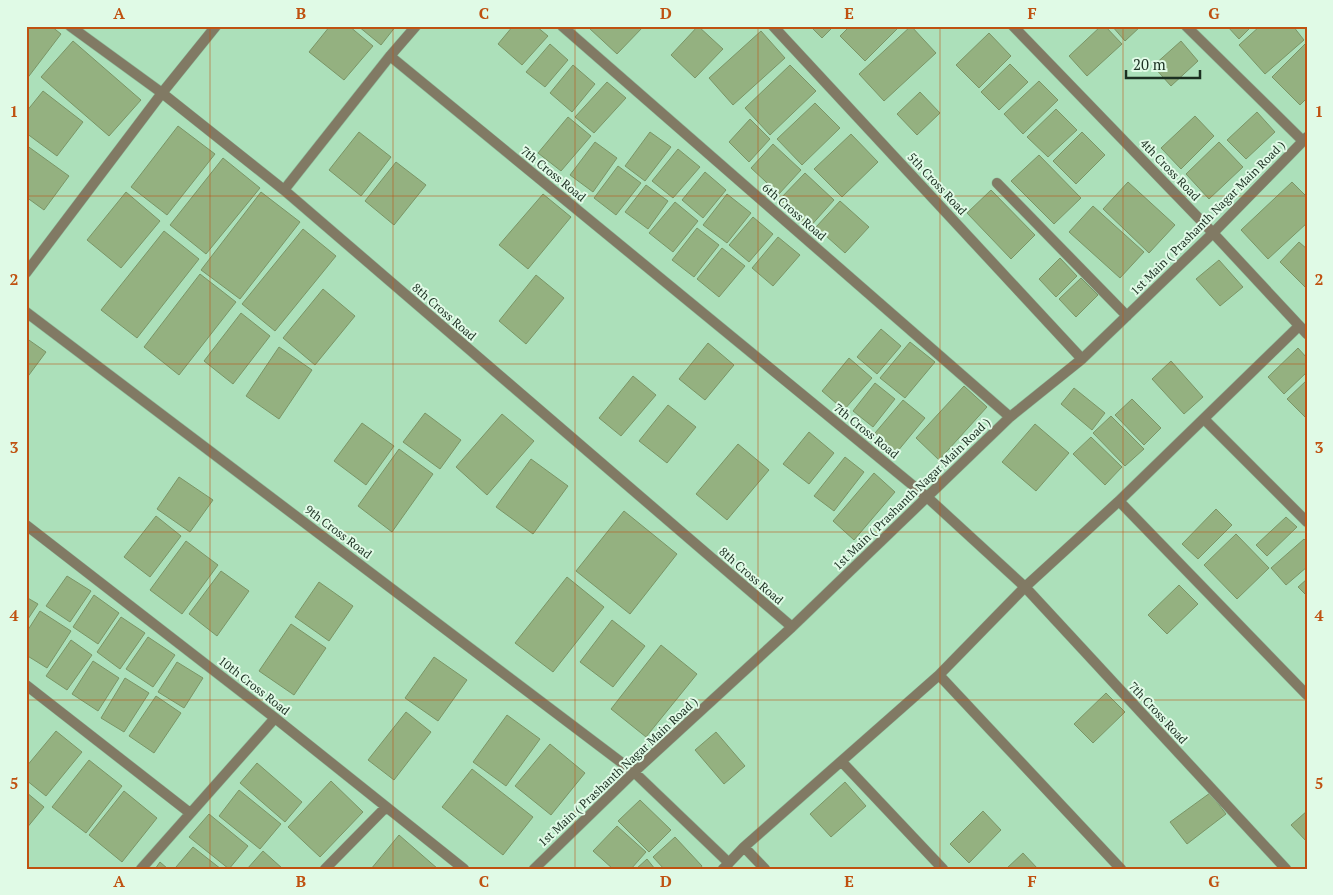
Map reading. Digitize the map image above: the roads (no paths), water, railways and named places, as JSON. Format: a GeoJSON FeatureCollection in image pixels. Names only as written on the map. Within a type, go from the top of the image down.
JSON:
{"type":"FeatureCollection","features":[{"type":"Feature","properties":{"kind":"street","name":"8th Cross Road"},"geometry":{"type":"LineString","coordinates":[[70,26],[162,93],[284,190],[792,628]]}},
{"type":"Feature","properties":{"kind":"street"},"geometry":{"type":"LineString","coordinates":[[26,273],[162,93],[216,26]]}},
{"type":"Feature","properties":{"kind":"street"},"geometry":{"type":"LineString","coordinates":[[284,190],[416,26]]}},
{"type":"Feature","properties":{"kind":"street","name":"6th Cross Road"},"geometry":{"type":"LineString","coordinates":[[562,26],[1010,417]]}},
{"type":"Feature","properties":{"kind":"street","name":"5th Cross Road"},"geometry":{"type":"LineString","coordinates":[[773,26],[1082,359]]}},
{"type":"Feature","properties":{"kind":"street","name":"4th Cross Road"},"geometry":{"type":"LineString","coordinates":[[1013,26],[1213,233],[1307,334]]}},
{"type":"Feature","properties":{"kind":"street"},"geometry":{"type":"LineString","coordinates":[[1186,26],[1305,139]]}},
{"type":"Feature","properties":{"kind":"street","name":"7th Cross Road"},"geometry":{"type":"LineString","coordinates":[[390,56],[927,496],[1024,587],[1286,869]]}},
{"type":"Feature","properties":{"kind":"street","name":"1st Main ( Prashanth Nagar Main Road )"},"geometry":{"type":"LineString","coordinates":[[534,869],[634,772],[792,628],[1010,417],[1082,359],[1213,233],[1305,139]]}},
{"type":"Feature","properties":{"kind":"street"},"geometry":{"type":"LineString","coordinates":[[996,183],[1127,316]]}},
{"type":"Feature","properties":{"kind":"street","name":"9th Cross Road"},"geometry":{"type":"LineString","coordinates":[[26,312],[634,772],[726,866]]}},
{"type":"Feature","properties":{"kind":"street"},"geometry":{"type":"LineString","coordinates":[[726,866],[744,847],[939,674],[1024,587],[1119,501],[1299,326]]}},
{"type":"Feature","properties":{"kind":"street"},"geometry":{"type":"LineString","coordinates":[[1204,419],[1307,522]]}},
{"type":"Feature","properties":{"kind":"street"},"geometry":{"type":"LineString","coordinates":[[1119,501],[1307,695]]}},
{"type":"Feature","properties":{"kind":"street","name":"10th Cross Road"},"geometry":{"type":"LineString","coordinates":[[26,525],[275,718],[464,869]]}},
{"type":"Feature","properties":{"kind":"street"},"geometry":{"type":"LineString","coordinates":[[939,674],[1121,869]]}},
{"type":"Feature","properties":{"kind":"street"},"geometry":{"type":"LineString","coordinates":[[26,685],[190,813]]}},
{"type":"Feature","properties":{"kind":"street"},"geometry":{"type":"LineString","coordinates":[[141,869],[275,718]]}},
{"type":"Feature","properties":{"kind":"street"},"geometry":{"type":"LineString","coordinates":[[842,762],[943,869]]}},
{"type":"Feature","properties":{"kind":"street"},"geometry":{"type":"LineString","coordinates":[[325,869],[386,807]]}},
{"type":"Feature","properties":{"kind":"street"},"geometry":{"type":"LineString","coordinates":[[744,847],[765,869]]}}]}
